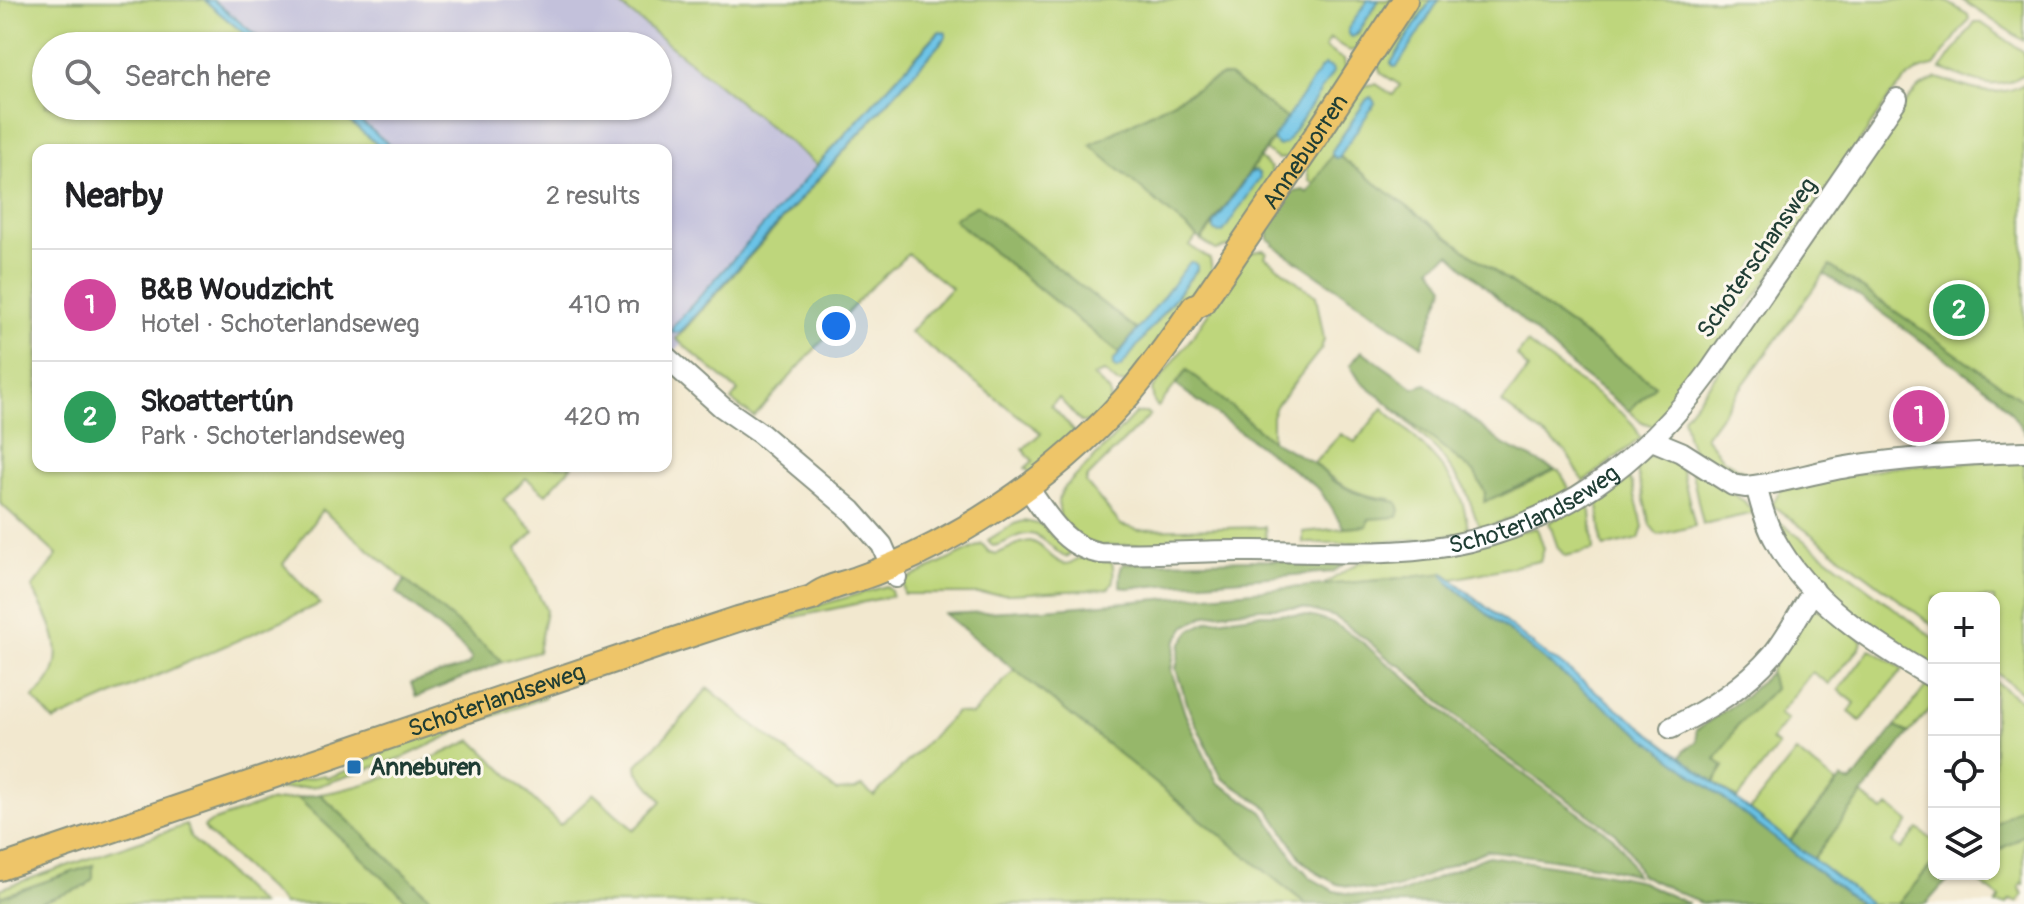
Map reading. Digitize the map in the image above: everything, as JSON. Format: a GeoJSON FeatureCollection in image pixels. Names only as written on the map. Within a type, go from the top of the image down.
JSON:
{"type":"FeatureCollection","features":[{"type":"Feature","properties":{"kind":"main road","name":"Annebuorren"},"geometry":{"type":"LineString","coordinates":[[1032,495],[1124,399],[1194,307],[1202,303],[1405,0]]}},
{"type":"Feature","properties":{"kind":"main road","name":"Schoterlandseweg"},"geometry":{"type":"LineString","coordinates":[[0,868],[668,642],[812,598],[820,591],[894,572],[948,538],[1032,495]]}},
{"type":"Feature","properties":{"kind":"street","name":"Schoterschansweg"},"geometry":{"type":"LineString","coordinates":[[1652,440],[1684,406],[1710,371],[1897,99]]}},
{"type":"Feature","properties":{"kind":"street"},"geometry":{"type":"LineString","coordinates":[[672,362],[722,407],[761,434],[852,511],[879,541],[894,572]]}},
{"type":"Feature","properties":{"kind":"street"},"geometry":{"type":"LineString","coordinates":[[1652,440],[1681,452],[1733,485],[1756,486],[1848,466],[1901,459],[2024,452]]}},
{"type":"Feature","properties":{"kind":"street","name":"Schoterlandseweg"},"geometry":{"type":"LineString","coordinates":[[1032,495],[1070,541],[1100,553],[1354,553],[1412,550],[1475,539],[1562,506],[1597,485],[1652,440]]}},
{"type":"Feature","properties":{"kind":"street"},"geometry":{"type":"LineString","coordinates":[[1756,486],[1775,540],[1814,590],[1868,638],[1928,674]]}},
{"type":"Feature","properties":{"kind":"street"},"geometry":{"type":"LineString","coordinates":[[1671,728],[1719,702],[1741,686],[1773,654],[1814,590]]}},
{"type":"Feature","properties":{"kind":"shaded area"},"geometry":{"type":"Polygon","coordinates":[[[212,0],[614,0],[653,32],[250,32],[212,0]]]}},
{"type":"Feature","properties":{"kind":"shaded area"},"geometry":{"type":"Polygon","coordinates":[[[672,47],[823,170],[672,355],[672,144],[385,144],[356,120],[672,120],[672,47]]]}},
{"type":"Feature","properties":{"kind":"green space"},"geometry":{"type":"Polygon","coordinates":[[[0,0],[204,0],[242,32],[32,32],[32,120],[348,120],[377,144],[32,144],[32,472],[566,472],[546,494],[526,478],[503,500],[534,531],[517,549],[546,610],[538,652],[502,662],[322,510],[283,564],[320,604],[54,721],[33,698],[46,685],[57,659],[53,631],[32,588],[57,555],[0,503],[0,0]]]}},
{"type":"Feature","properties":{"kind":"green space"},"geometry":{"type":"Polygon","coordinates":[[[614,0],[1368,0],[1349,29],[1357,35],[1379,0],[1395,0],[1365,47],[1350,51],[1330,39],[1325,48],[1344,60],[1347,75],[1292,157],[1278,159],[1265,150],[1274,137],[1275,142],[1326,65],[1287,119],[1229,76],[1221,76],[1091,145],[1197,236],[1190,246],[1210,259],[1213,275],[1132,383],[1117,383],[1104,372],[1093,376],[1110,392],[1111,407],[1097,422],[1081,422],[1059,398],[1051,405],[1074,431],[1073,444],[1032,475],[1025,468],[1033,461],[1023,449],[1041,433],[910,332],[951,288],[908,254],[866,292],[754,417],[731,400],[738,391],[676,339],[946,37],[946,33],[937,33],[817,165],[672,47],[672,32],[653,32],[614,0]],[[977,206],[954,220],[1119,353],[1113,362],[1116,369],[1121,367],[1197,270],[1197,265],[1190,263],[1137,330],[977,206]]]}},
{"type":"Feature","properties":{"kind":"green space"},"geometry":{"type":"Polygon","coordinates":[[[1415,0],[1431,0],[1391,63],[1394,67],[1439,0],[1944,0],[1968,15],[1969,19],[1934,66],[1913,74],[1887,101],[1724,344],[1656,427],[1642,422],[1629,411],[1655,385],[1339,156],[1375,103],[1371,97],[1332,151],[1315,184],[1309,180],[1306,165],[1360,86],[1376,84],[1393,95],[1400,85],[1381,73],[1377,59],[1415,0]]]}},
{"type":"Feature","properties":{"kind":"green space"},"geometry":{"type":"Polygon","coordinates":[[[1962,0],[2024,0],[2024,41],[1962,0]]]}},
{"type":"Feature","properties":{"kind":"green space"},"geometry":{"type":"Polygon","coordinates":[[[1975,22],[1980,22],[2024,52],[2024,74],[1993,84],[1973,81],[1941,69],[1975,22]]]}},
{"type":"Feature","properties":{"kind":"green space"},"geometry":{"type":"Polygon","coordinates":[[[1221,76],[1229,76],[1287,119],[1201,240],[1090,145],[1221,76]]]}},
{"type":"Feature","properties":{"kind":"green space"},"geometry":{"type":"Polygon","coordinates":[[[1937,78],[1992,92],[2003,92],[2024,84],[2024,401],[1830,266],[1705,437],[1724,460],[1752,476],[1767,474],[1739,478],[1693,450],[1683,417],[1706,389],[1906,102],[1918,88],[1937,78]]]}},
{"type":"Feature","properties":{"kind":"green space"},"geometry":{"type":"Polygon","coordinates":[[[1332,155],[1336,158],[1339,156],[1655,385],[1629,411],[1576,370],[1450,254],[1431,267],[1445,286],[1422,346],[1273,245],[1267,225],[1289,193],[1303,190],[1308,193],[1332,155]]]}},
{"type":"Feature","properties":{"kind":"green space"},"geometry":{"type":"Polygon","coordinates":[[[1259,158],[1271,168],[1274,183],[1232,246],[1216,250],[1201,240],[1214,224],[1215,230],[1255,171],[1250,173],[1259,158]]]}},
{"type":"Feature","properties":{"kind":"green space"},"geometry":{"type":"Polygon","coordinates":[[[977,205],[1137,330],[1119,353],[953,219],[977,205]]]}},
{"type":"Feature","properties":{"kind":"green space"},"geometry":{"type":"Polygon","coordinates":[[[1267,252],[1265,257],[1316,296],[1324,339],[1321,349],[1276,406],[1272,416],[1272,441],[1187,370],[1158,407],[1152,390],[1193,336],[1248,253],[1267,252]]]}},
{"type":"Feature","properties":{"kind":"green space"},"geometry":{"type":"Polygon","coordinates":[[[1830,266],[2024,401],[2024,432],[1996,395],[1824,274],[1830,266]]]}},
{"type":"Feature","properties":{"kind":"green space"},"geometry":{"type":"Polygon","coordinates":[[[1527,343],[1624,415],[1641,438],[1584,482],[1566,452],[1502,403],[1528,369],[1517,356],[1527,343]]]}},
{"type":"Feature","properties":{"kind":"green space"},"geometry":{"type":"Polygon","coordinates":[[[1362,351],[1414,388],[1426,384],[1504,445],[1555,470],[1484,502],[1485,493],[1475,473],[1360,381],[1350,365],[1362,351]]]}},
{"type":"Feature","properties":{"kind":"green space"},"geometry":{"type":"Polygon","coordinates":[[[1187,370],[1272,441],[1314,463],[1333,481],[1354,492],[1397,502],[1400,510],[1398,517],[1369,519],[1367,526],[1344,528],[1319,489],[1176,385],[1187,370]]]}},
{"type":"Feature","properties":{"kind":"green space"},"geometry":{"type":"Polygon","coordinates":[[[1388,403],[1475,473],[1485,493],[1501,496],[1555,470],[1560,471],[1570,491],[1480,530],[1466,490],[1438,451],[1388,403]]]}},
{"type":"Feature","properties":{"kind":"green space"},"geometry":{"type":"Polygon","coordinates":[[[1383,408],[1426,448],[1453,482],[1464,508],[1469,532],[1407,540],[1303,543],[1303,532],[1367,526],[1369,519],[1391,499],[1349,488],[1314,463],[1341,434],[1355,442],[1383,408]]]}},
{"type":"Feature","properties":{"kind":"green space"},"geometry":{"type":"Polygon","coordinates":[[[1136,413],[1150,415],[1087,478],[1086,483],[1121,525],[1139,530],[1265,527],[1266,542],[1099,546],[1080,538],[1060,517],[1058,500],[1063,489],[1136,413]]]}},
{"type":"Feature","properties":{"kind":"green space"},"geometry":{"type":"Polygon","coordinates":[[[1666,456],[1680,462],[1695,526],[1658,535],[1650,525],[1636,467],[1646,457],[1666,456]]]}},
{"type":"Feature","properties":{"kind":"green space"},"geometry":{"type":"Polygon","coordinates":[[[2024,459],[2024,694],[2000,676],[2000,592],[1928,592],[1928,622],[1772,505],[1782,487],[1891,467],[2024,459]]]}},
{"type":"Feature","properties":{"kind":"green space"},"geometry":{"type":"Polygon","coordinates":[[[1691,468],[1744,501],[1754,513],[1703,524],[1691,468]]]}},
{"type":"Feature","properties":{"kind":"green space"},"geometry":{"type":"Polygon","coordinates":[[[1626,475],[1632,484],[1643,527],[1639,539],[1604,547],[1597,495],[1626,475]]]}},
{"type":"Feature","properties":{"kind":"green space"},"geometry":{"type":"Polygon","coordinates":[[[1587,502],[1591,512],[1594,550],[1565,556],[1558,548],[1549,522],[1587,502]]]}},
{"type":"Feature","properties":{"kind":"green space"},"geometry":{"type":"Polygon","coordinates":[[[1770,515],[1928,634],[1928,666],[1847,613],[1799,563],[1770,515]]]}},
{"type":"Feature","properties":{"kind":"green space"},"geometry":{"type":"Polygon","coordinates":[[[1024,521],[1042,525],[1072,552],[1067,557],[1063,556],[1040,537],[1028,534],[993,546],[988,540],[1024,521]]]}},
{"type":"Feature","properties":{"kind":"green space"},"geometry":{"type":"Polygon","coordinates":[[[1537,528],[1544,549],[1540,561],[1453,579],[1446,574],[1323,585],[1360,562],[1537,528]]]}},
{"type":"Feature","properties":{"kind":"green space"},"geometry":{"type":"Polygon","coordinates":[[[1030,541],[1065,564],[1084,558],[1112,562],[1111,584],[1107,589],[1010,594],[904,594],[903,581],[982,544],[989,552],[997,554],[1030,541]]]}},
{"type":"Feature","properties":{"kind":"green space"},"geometry":{"type":"Polygon","coordinates":[[[1250,560],[1347,562],[1333,572],[1120,586],[1124,563],[1250,560]]]}},
{"type":"Feature","properties":{"kind":"green space"},"geometry":{"type":"Polygon","coordinates":[[[1444,573],[1449,583],[1552,666],[1860,904],[1701,903],[1641,875],[1629,850],[1615,833],[1481,739],[1403,667],[1335,617],[1303,608],[1260,608],[1206,615],[1186,626],[1176,641],[1171,670],[1185,714],[1217,782],[1263,812],[1297,863],[1311,878],[1334,891],[1370,897],[1399,894],[1488,856],[1637,880],[1689,904],[1306,904],[945,614],[1045,609],[1444,573]]]}},
{"type":"Feature","properties":{"kind":"green space"},"geometry":{"type":"Polygon","coordinates":[[[405,580],[502,662],[416,697],[411,683],[467,666],[472,659],[397,593],[405,580]]]}},
{"type":"Feature","properties":{"kind":"green space"},"geometry":{"type":"Polygon","coordinates":[[[886,586],[892,596],[791,618],[691,647],[737,629],[886,586]]]}},
{"type":"Feature","properties":{"kind":"green space"},"geometry":{"type":"Polygon","coordinates":[[[1824,610],[1862,641],[1860,647],[1829,684],[1812,672],[1779,714],[1787,720],[1771,740],[1778,746],[1737,799],[1714,782],[1724,767],[1714,760],[1736,727],[1774,689],[1770,672],[1774,664],[1810,611],[1824,610]]]}},
{"type":"Feature","properties":{"kind":"green space"},"geometry":{"type":"Polygon","coordinates":[[[1260,614],[1316,618],[1352,635],[1400,672],[1478,742],[1613,837],[1625,852],[1636,875],[1601,866],[1487,850],[1397,888],[1371,890],[1337,884],[1317,873],[1302,860],[1268,808],[1222,778],[1190,712],[1176,669],[1181,644],[1191,630],[1209,621],[1260,614]]]}},
{"type":"Feature","properties":{"kind":"green space"},"geometry":{"type":"Polygon","coordinates":[[[1870,649],[1903,669],[1861,721],[1849,712],[1855,703],[1839,690],[1870,649]]]}},
{"type":"Feature","properties":{"kind":"green space"},"geometry":{"type":"Polygon","coordinates":[[[1015,669],[1306,904],[437,904],[320,794],[379,779],[472,740],[560,825],[594,794],[634,830],[662,801],[638,772],[637,765],[708,688],[836,791],[855,790],[862,786],[874,796],[956,712],[972,715],[1015,669]]]}},
{"type":"Feature","properties":{"kind":"green space"},"geometry":{"type":"Polygon","coordinates":[[[1770,672],[1774,689],[1736,727],[1715,759],[1724,766],[1714,782],[1681,757],[1697,741],[1696,730],[1746,696],[1770,672]]]}},
{"type":"Feature","properties":{"kind":"green space"},"geometry":{"type":"Polygon","coordinates":[[[1928,683],[1928,712],[1909,733],[1895,727],[1928,683]]]}},
{"type":"Feature","properties":{"kind":"green space"},"geometry":{"type":"Polygon","coordinates":[[[2000,685],[2024,703],[2024,805],[2000,821],[2000,685]]]}},
{"type":"Feature","properties":{"kind":"green space"},"geometry":{"type":"Polygon","coordinates":[[[544,693],[545,697],[483,720],[404,757],[318,786],[273,790],[201,814],[202,808],[273,785],[325,775],[327,778],[355,768],[355,765],[414,738],[544,693]]]}},
{"type":"Feature","properties":{"kind":"green space"},"geometry":{"type":"Polygon","coordinates":[[[1895,727],[1909,733],[1813,859],[1790,841],[1841,779],[1851,783],[1895,727]]]}},
{"type":"Feature","properties":{"kind":"green space"},"geometry":{"type":"Polygon","coordinates":[[[1796,752],[1837,783],[1790,841],[1750,810],[1796,752]]]}},
{"type":"Feature","properties":{"kind":"green space"},"geometry":{"type":"Polygon","coordinates":[[[320,794],[437,904],[411,904],[298,798],[320,794]]]}},
{"type":"Feature","properties":{"kind":"green space"},"geometry":{"type":"Polygon","coordinates":[[[1862,795],[1883,811],[1889,806],[1909,822],[1893,843],[1901,849],[1918,829],[1928,836],[1928,869],[1898,904],[1871,904],[1813,859],[1862,795]]]}},
{"type":"Feature","properties":{"kind":"green space"},"geometry":{"type":"Polygon","coordinates":[[[298,798],[411,904],[284,904],[204,827],[268,802],[298,798]]]}},
{"type":"Feature","properties":{"kind":"green space"},"geometry":{"type":"Polygon","coordinates":[[[2024,805],[2024,834],[2000,849],[2000,821],[2024,805]]]}},
{"type":"Feature","properties":{"kind":"green space"},"geometry":{"type":"Polygon","coordinates":[[[186,825],[191,838],[260,904],[36,904],[86,886],[93,865],[0,897],[0,889],[186,825]]]}},
{"type":"Feature","properties":{"kind":"green space"},"geometry":{"type":"Polygon","coordinates":[[[2024,834],[2024,884],[2019,886],[2023,895],[2018,902],[2010,900],[2007,904],[1996,904],[2000,898],[1975,880],[2000,880],[2000,849],[2024,834]]]}},
{"type":"Feature","properties":{"kind":"green space"},"geometry":{"type":"Polygon","coordinates":[[[93,865],[93,878],[86,886],[36,904],[0,904],[0,897],[93,865]]]}},
{"type":"Feature","properties":{"kind":"green space"},"geometry":{"type":"Polygon","coordinates":[[[1928,869],[1928,880],[1950,880],[1926,904],[1898,904],[1928,869]]]}},
{"type":"Feature","properties":{"kind":"water"},"geometry":{"type":"Polygon","coordinates":[[[204,0],[213,0],[252,32],[242,32],[204,0]]]}},
{"type":"Feature","properties":{"kind":"water"},"geometry":{"type":"Polygon","coordinates":[[[1368,0],[1379,0],[1352,37],[1348,29],[1368,0]]]}},
{"type":"Feature","properties":{"kind":"water"},"geometry":{"type":"Polygon","coordinates":[[[1431,0],[1439,0],[1397,67],[1394,67],[1391,63],[1431,0]]]}},
{"type":"Feature","properties":{"kind":"water"},"geometry":{"type":"Polygon","coordinates":[[[940,31],[946,33],[946,37],[680,332],[674,333],[673,326],[940,31]]]}},
{"type":"Feature","properties":{"kind":"water"},"geometry":{"type":"Polygon","coordinates":[[[1325,65],[1333,72],[1286,143],[1279,146],[1274,142],[1274,137],[1325,65]]]}},
{"type":"Feature","properties":{"kind":"water"},"geometry":{"type":"Polygon","coordinates":[[[1371,97],[1375,103],[1336,158],[1332,151],[1371,97]]]}},
{"type":"Feature","properties":{"kind":"water"},"geometry":{"type":"Polygon","coordinates":[[[348,120],[359,120],[389,144],[377,144],[348,120]]]}},
{"type":"Feature","properties":{"kind":"water"},"geometry":{"type":"Polygon","coordinates":[[[1255,171],[1260,178],[1223,232],[1214,230],[1214,224],[1250,173],[1255,171]]]}},
{"type":"Feature","properties":{"kind":"water"},"geometry":{"type":"Polygon","coordinates":[[[1190,262],[1197,265],[1197,269],[1121,367],[1116,369],[1113,362],[1190,262]]]}},
{"type":"Feature","properties":{"kind":"water"},"geometry":{"type":"Polygon","coordinates":[[[1444,573],[1551,659],[1871,904],[1860,904],[1552,666],[1449,583],[1444,573]]]}},
{"type":"Feature","properties":{"kind":"place","name":"Skoattertún"},"geometry":{"type":"Point","coordinates":[1959,310]}},
{"type":"Feature","properties":{"kind":"place","name":"B&B Woudzicht"},"geometry":{"type":"Point","coordinates":[1919,416]}},
{"type":"Feature","properties":{"kind":"place","name":"Anneburen"},"geometry":{"type":"Point","coordinates":[354,767]}}]}
